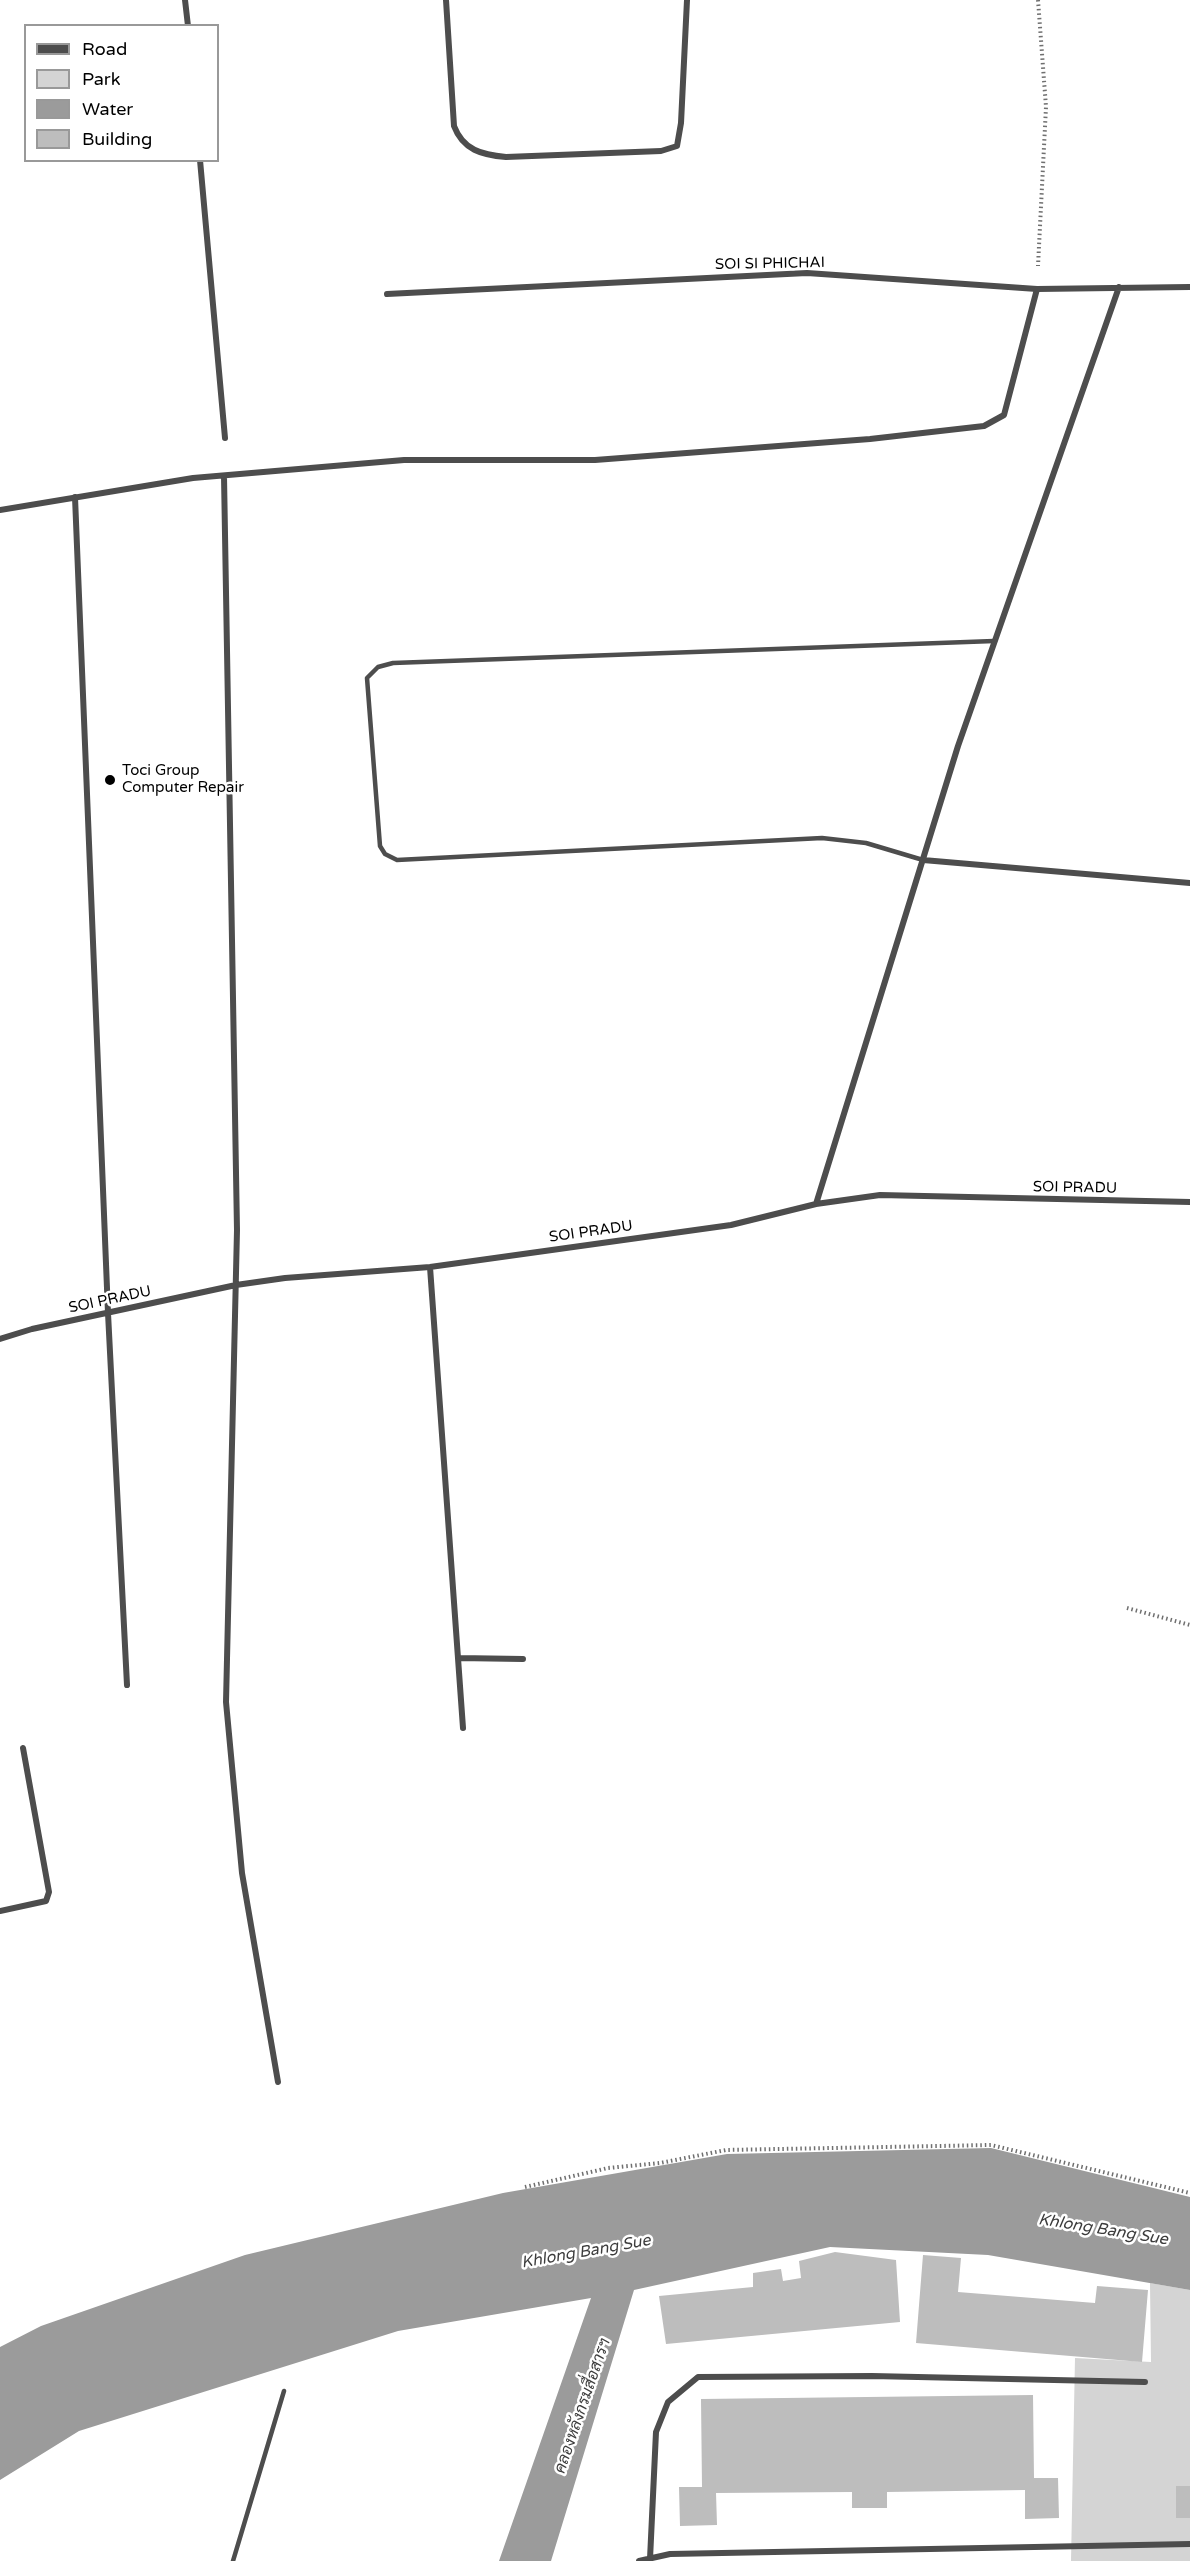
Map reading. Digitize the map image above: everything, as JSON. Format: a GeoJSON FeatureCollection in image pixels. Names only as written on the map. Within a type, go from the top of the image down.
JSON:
{"type":"FeatureCollection","features":[{"type":"Feature","properties":{"kind":"street"},"geometry":{"type":"LineString","coordinates":[[185,0],[188,24]]}},
{"type":"Feature","properties":{"kind":"street"},"geometry":{"type":"LineString","coordinates":[[446,0],[454,126],[459,138],[471,149],[483,155],[506,157],[661,152],[678,146],[687,0]]}},
{"type":"Feature","properties":{"kind":"street"},"geometry":{"type":"LineString","coordinates":[[200,162],[225,438]]}},
{"type":"Feature","properties":{"kind":"street","name":"SOI SI PHICHAI"},"geometry":{"type":"LineString","coordinates":[[387,294],[807,273],[1037,289],[1190,287]]}},
{"type":"Feature","properties":{"kind":"street"},"geometry":{"type":"LineString","coordinates":[[816,1204],[958,746],[1119,287]]}},
{"type":"Feature","properties":{"kind":"street"},"geometry":{"type":"LineString","coordinates":[[0,510],[193,478],[404,460],[595,460],[870,439],[984,426],[1004,416],[1037,289]]}},
{"type":"Feature","properties":{"kind":"street"},"geometry":{"type":"LineString","coordinates":[[224,476],[236,1285],[226,1702],[242,1873],[278,2082]]}},
{"type":"Feature","properties":{"kind":"street"},"geometry":{"type":"LineString","coordinates":[[75,497],[108,1313],[127,1685]]}},
{"type":"Feature","properties":{"kind":"street"},"geometry":{"type":"LineString","coordinates":[[922,860],[1190,883]]}},
{"type":"Feature","properties":{"kind":"street","name":"SOI PRADU"},"geometry":{"type":"LineString","coordinates":[[0,1339],[236,1285],[285,1278],[430,1267],[731,1225],[816,1204],[880,1195],[1190,1202]]}},
{"type":"Feature","properties":{"kind":"street"},"geometry":{"type":"LineString","coordinates":[[430,1267],[463,1728]]}},
{"type":"Feature","properties":{"kind":"street"},"geometry":{"type":"LineString","coordinates":[[458,1658],[524,1659]]}},
{"type":"Feature","properties":{"kind":"street"},"geometry":{"type":"LineString","coordinates":[[0,1911],[46,1901],[49,1892],[23,1748]]}},
{"type":"Feature","properties":{"kind":"street"},"geometry":{"type":"LineString","coordinates":[[650,2559],[656,2433],[668,2402],[698,2377],[872,2376],[1145,2382]]}},
{"type":"Feature","properties":{"kind":"street"},"geometry":{"type":"LineString","coordinates":[[639,2561],[670,2554],[1190,2544]]}},
{"type":"Feature","properties":{"kind":"lane"},"geometry":{"type":"LineString","coordinates":[[922,860],[866,843],[822,838],[397,860],[385,854],[380,846],[367,678],[378,667],[393,663],[994,641]]}},
{"type":"Feature","properties":{"kind":"lane"},"geometry":{"type":"LineString","coordinates":[[233,2561],[284,2391]]}},
{"type":"Feature","properties":{"kind":"path"},"geometry":{"type":"LineString","coordinates":[[1037,289],[1046,107],[1038,0]]}},
{"type":"Feature","properties":{"kind":"path"},"geometry":{"type":"LineString","coordinates":[[1127,1608],[1190,1625]]}},
{"type":"Feature","properties":{"kind":"path"},"geometry":{"type":"LineString","coordinates":[[525,2187],[608,2168],[660,2163],[726,2150],[991,2145],[1190,2193]]}},
{"type":"Feature","properties":{"kind":"green space"},"geometry":{"type":"Polygon","coordinates":[[[1150,2283],[1190,2290],[1190,2561],[1071,2561],[1075,2358],[1151,2362],[1150,2283]]]}},
{"type":"Feature","properties":{"kind":"water"},"geometry":{"type":"Polygon","coordinates":[[[991,2148],[1190,2197],[1190,2290],[988,2255],[830,2247],[634,2290],[551,2561],[499,2561],[591,2298],[398,2331],[79,2431],[0,2480],[0,2347],[41,2326],[245,2255],[503,2193],[727,2154],[991,2148]]]}},
{"type":"Feature","properties":{"kind":"building"},"geometry":{"type":"Polygon","coordinates":[[[835,2252],[896,2260],[900,2322],[666,2344],[659,2296],[753,2287],[753,2273],[781,2269],[783,2281],[801,2278],[799,2261],[835,2252]]]}},
{"type":"Feature","properties":{"kind":"building"},"geometry":{"type":"Polygon","coordinates":[[[923,2255],[961,2258],[958,2292],[1095,2303],[1097,2286],[1148,2290],[1142,2362],[916,2343],[923,2255]]]}},
{"type":"Feature","properties":{"kind":"building"},"geometry":{"type":"Polygon","coordinates":[[[1033,2395],[1034,2478],[1058,2478],[1059,2518],[1025,2519],[1025,2490],[887,2492],[887,2508],[852,2508],[852,2492],[716,2493],[717,2525],[680,2526],[679,2487],[702,2487],[701,2399],[1033,2395]]]}},
{"type":"Feature","properties":{"kind":"building"},"geometry":{"type":"Polygon","coordinates":[[[1176,2486],[1190,2486],[1190,2518],[1176,2518],[1176,2486]]]}},
{"type":"Feature","properties":{"kind":"place","name":"Toci Group Computer Repair"},"geometry":{"type":"Point","coordinates":[110,780]}},
{"type":"Feature","properties":{"kind":"water label","name":"Khlong Bang Sue"},"geometry":{"type":"Point","coordinates":[1103,2230]}},
{"type":"Feature","properties":{"kind":"water label","name":"Khlong Bang Sue"},"geometry":{"type":"Point","coordinates":[586,2252]}},
{"type":"Feature","properties":{"kind":"water label","name":"คลองหลังกรมสื่อสารฯ"},"geometry":{"type":"Point","coordinates":[583,2406]}}]}
